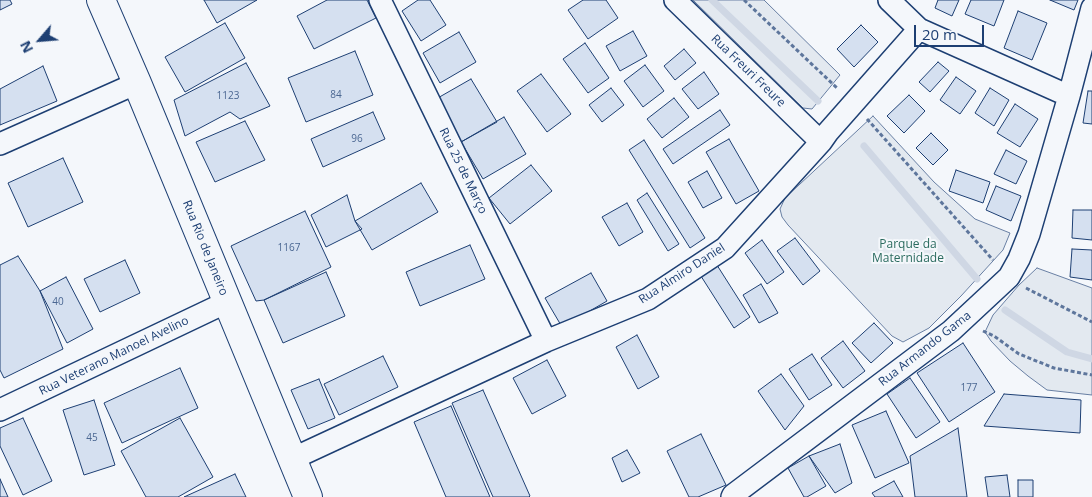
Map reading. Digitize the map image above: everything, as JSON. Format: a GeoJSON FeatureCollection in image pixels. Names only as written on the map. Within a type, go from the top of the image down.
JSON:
{"type":"FeatureCollection","features":[{"type":"Feature","properties":{"kind":"main road","name":"Rua Rio de Janeiro"},"geometry":{"type":"LineString","coordinates":[[101,0],[308,497]]}},
{"type":"Feature","properties":{"kind":"street","name":"Rua 25 de Março"},"geometry":{"type":"LineString","coordinates":[[380,0],[546,341]]}},
{"type":"Feature","properties":{"kind":"street","name":"Rua Freuri Freure"},"geometry":{"type":"LineString","coordinates":[[676,0],[824,137]]}},
{"type":"Feature","properties":{"kind":"street"},"geometry":{"type":"LineString","coordinates":[[889,0],[919,29],[1069,96]]}},
{"type":"Feature","properties":{"kind":"street","name":"Rua Armando Gama"},"geometry":{"type":"LineString","coordinates":[[732,497],[951,331],[1009,277],[1029,234],[1092,8]]}},
{"type":"Feature","properties":{"kind":"street","name":"Rua Almiro Daniel"},"geometry":{"type":"LineString","coordinates":[[292,459],[546,341],[648,299],[725,248],[919,29]]}},
{"type":"Feature","properties":{"kind":"street"},"geometry":{"type":"LineString","coordinates":[[0,144],[137,83]]}},
{"type":"Feature","properties":{"kind":"street","name":"Rua Veterano Manoel Avelino"},"geometry":{"type":"LineString","coordinates":[[0,410],[227,302]]}},
{"type":"Feature","properties":{"kind":"path"},"geometry":{"type":"LineString","coordinates":[[744,0],[850,107],[1009,277],[1019,285],[1092,322]]}},
{"type":"Feature","properties":{"kind":"path"},"geometry":{"type":"LineString","coordinates":[[951,331],[976,328],[994,336],[1019,354],[1054,368],[1092,375]]}},
{"type":"Feature","properties":{"kind":"green space"},"geometry":{"type":"Polygon","coordinates":[[[693,0],[764,0],[840,75],[812,109],[803,108],[693,0]]]}},
{"type":"Feature","properties":{"kind":"green space","name":"Parque da Maternidade"},"geometry":{"type":"Polygon","coordinates":[[[873,116],[934,182],[975,219],[1010,233],[1003,250],[961,296],[929,328],[903,342],[892,336],[788,225],[782,217],[780,209],[785,198],[873,116]]]}},
{"type":"Feature","properties":{"kind":"green space"},"geometry":{"type":"Polygon","coordinates":[[[1037,268],[1092,288],[1092,395],[1047,390],[1010,361],[985,332],[993,315],[1019,285],[1037,268]]]}},
{"type":"Feature","properties":{"kind":"building"},"geometry":{"type":"Polygon","coordinates":[[[0,0],[10,0],[12,4],[0,10],[0,0]]]}},
{"type":"Feature","properties":{"kind":"building"},"geometry":{"type":"Polygon","coordinates":[[[204,0],[257,0],[217,23],[204,0]]]}},
{"type":"Feature","properties":{"kind":"building"},"geometry":{"type":"Polygon","coordinates":[[[327,0],[367,0],[376,18],[314,49],[297,16],[327,0]]]}},
{"type":"Feature","properties":{"kind":"building"},"geometry":{"type":"Polygon","coordinates":[[[418,0],[430,0],[446,25],[421,41],[402,11],[418,0]]]}},
{"type":"Feature","properties":{"kind":"building"},"geometry":{"type":"Polygon","coordinates":[[[583,0],[606,0],[618,18],[588,39],[568,10],[583,0]]]}},
{"type":"Feature","properties":{"kind":"building"},"geometry":{"type":"Polygon","coordinates":[[[938,0],[959,0],[952,16],[935,8],[938,0]]]}},
{"type":"Feature","properties":{"kind":"building"},"geometry":{"type":"Polygon","coordinates":[[[971,0],[1004,0],[994,26],[965,14],[971,0]]]}},
{"type":"Feature","properties":{"kind":"building"},"geometry":{"type":"Polygon","coordinates":[[[1050,0],[1078,0],[1074,10],[1050,0]]]}},
{"type":"Feature","properties":{"kind":"building"},"geometry":{"type":"Polygon","coordinates":[[[1018,11],[1047,23],[1032,60],[1004,48],[1018,11]]]}},
{"type":"Feature","properties":{"kind":"building"},"geometry":{"type":"Polygon","coordinates":[[[225,23],[245,58],[185,92],[165,57],[225,23]]]}},
{"type":"Feature","properties":{"kind":"building"},"geometry":{"type":"Polygon","coordinates":[[[861,25],[878,42],[854,67],[837,49],[861,25]]]}},
{"type":"Feature","properties":{"kind":"building"},"geometry":{"type":"Polygon","coordinates":[[[633,31],[647,56],[620,71],[606,46],[633,31]]]}},
{"type":"Feature","properties":{"kind":"building"},"geometry":{"type":"Polygon","coordinates":[[[459,32],[476,62],[440,83],[423,53],[459,32]]]}},
{"type":"Feature","properties":{"kind":"building"},"geometry":{"type":"Polygon","coordinates":[[[585,43],[609,78],[588,93],[563,59],[585,43]]]}},
{"type":"Feature","properties":{"kind":"building"},"geometry":{"type":"Polygon","coordinates":[[[684,49],[696,63],[675,80],[664,66],[684,49]]]}},
{"type":"Feature","properties":{"kind":"building"},"geometry":{"type":"Polygon","coordinates":[[[355,51],[373,95],[306,122],[288,78],[355,51]]]}},
{"type":"Feature","properties":{"kind":"building"},"geometry":{"type":"Polygon","coordinates":[[[938,62],[949,71],[930,92],[919,82],[938,62]]]}},
{"type":"Feature","properties":{"kind":"building"},"geometry":{"type":"Polygon","coordinates":[[[246,63],[270,106],[240,119],[230,112],[185,136],[174,100],[246,63]]]}},
{"type":"Feature","properties":{"kind":"building"},"geometry":{"type":"Polygon","coordinates":[[[645,65],[664,91],[643,107],[624,81],[645,65]]]}},
{"type":"Feature","properties":{"kind":"building"},"geometry":{"type":"Polygon","coordinates":[[[43,66],[57,101],[0,125],[0,89],[43,66]]]}},
{"type":"Feature","properties":{"kind":"building"},"geometry":{"type":"Polygon","coordinates":[[[704,72],[719,94],[698,109],[682,89],[704,72]]]}},
{"type":"Feature","properties":{"kind":"building"},"geometry":{"type":"Polygon","coordinates":[[[541,74],[571,114],[547,132],[517,91],[541,74]]]}},
{"type":"Feature","properties":{"kind":"building"},"geometry":{"type":"Polygon","coordinates":[[[956,77],[976,91],[960,114],[940,100],[956,77]]]}},
{"type":"Feature","properties":{"kind":"building"},"geometry":{"type":"Polygon","coordinates":[[[471,79],[497,122],[461,142],[436,99],[471,79]]]}},
{"type":"Feature","properties":{"kind":"building"},"geometry":{"type":"Polygon","coordinates":[[[611,88],[624,105],[602,122],[589,105],[611,88]]]}},
{"type":"Feature","properties":{"kind":"building"},"geometry":{"type":"Polygon","coordinates":[[[990,88],[1009,100],[994,126],[975,113],[990,88]]]}},
{"type":"Feature","properties":{"kind":"building"},"geometry":{"type":"Polygon","coordinates":[[[1088,91],[1092,91],[1092,124],[1083,123],[1088,91]]]}},
{"type":"Feature","properties":{"kind":"building"},"geometry":{"type":"Polygon","coordinates":[[[909,95],[925,111],[904,133],[887,116],[909,95]]]}},
{"type":"Feature","properties":{"kind":"building"},"geometry":{"type":"Polygon","coordinates":[[[674,98],[689,117],[662,138],[647,119],[674,98]]]}},
{"type":"Feature","properties":{"kind":"building"},"geometry":{"type":"Polygon","coordinates":[[[1015,104],[1038,119],[1020,147],[997,133],[1015,104]]]}},
{"type":"Feature","properties":{"kind":"building"},"geometry":{"type":"Polygon","coordinates":[[[720,110],[730,125],[673,164],[663,149],[720,110]]]}},
{"type":"Feature","properties":{"kind":"building"},"geometry":{"type":"Polygon","coordinates":[[[373,112],[385,139],[323,167],[311,139],[373,112]]]}},
{"type":"Feature","properties":{"kind":"building"},"geometry":{"type":"Polygon","coordinates":[[[504,117],[526,154],[483,179],[461,142],[504,117]]]}},
{"type":"Feature","properties":{"kind":"building"},"geometry":{"type":"Polygon","coordinates":[[[245,121],[265,160],[215,182],[196,142],[245,121]]]}},
{"type":"Feature","properties":{"kind":"building"},"geometry":{"type":"Polygon","coordinates":[[[931,133],[948,150],[933,165],[916,148],[931,133]]]}},
{"type":"Feature","properties":{"kind":"building"},"geometry":{"type":"Polygon","coordinates":[[[729,139],[759,191],[736,204],[706,152],[729,139]]]}},
{"type":"Feature","properties":{"kind":"building"},"geometry":{"type":"Polygon","coordinates":[[[644,140],[705,238],[690,248],[629,150],[644,140]]]}},
{"type":"Feature","properties":{"kind":"building"},"geometry":{"type":"Polygon","coordinates":[[[1006,150],[1027,161],[1016,184],[994,174],[1006,150]]]}},
{"type":"Feature","properties":{"kind":"building"},"geometry":{"type":"Polygon","coordinates":[[[63,158],[83,202],[28,227],[8,183],[63,158]]]}},
{"type":"Feature","properties":{"kind":"building"},"geometry":{"type":"Polygon","coordinates":[[[531,165],[552,191],[510,224],[489,198],[531,165]]]}},
{"type":"Feature","properties":{"kind":"building"},"geometry":{"type":"Polygon","coordinates":[[[956,170],[990,182],[983,203],[949,191],[956,170]]]}},
{"type":"Feature","properties":{"kind":"building"},"geometry":{"type":"Polygon","coordinates":[[[707,171],[722,198],[703,208],[688,182],[707,171]]]}},
{"type":"Feature","properties":{"kind":"building"},"geometry":{"type":"Polygon","coordinates":[[[421,183],[438,212],[372,250],[355,221],[421,183]]]}},
{"type":"Feature","properties":{"kind":"building"},"geometry":{"type":"Polygon","coordinates":[[[996,186],[1021,196],[1011,221],[986,210],[996,186]]]}},
{"type":"Feature","properties":{"kind":"building"},"geometry":{"type":"Polygon","coordinates":[[[647,193],[679,244],[668,251],[637,200],[647,193]]]}},
{"type":"Feature","properties":{"kind":"building"},"geometry":{"type":"Polygon","coordinates":[[[347,195],[355,221],[362,229],[326,247],[311,215],[347,195]]]}},
{"type":"Feature","properties":{"kind":"building"},"geometry":{"type":"Polygon","coordinates":[[[627,203],[643,232],[619,246],[602,217],[627,203]]]}},
{"type":"Feature","properties":{"kind":"building"},"geometry":{"type":"Polygon","coordinates":[[[1073,210],[1092,210],[1092,240],[1072,238],[1073,210]]]}},
{"type":"Feature","properties":{"kind":"building"},"geometry":{"type":"Polygon","coordinates":[[[305,211],[331,267],[264,300],[256,301],[231,246],[305,211]]]}},
{"type":"Feature","properties":{"kind":"building"},"geometry":{"type":"Polygon","coordinates":[[[795,238],[820,271],[803,285],[777,251],[795,238]]]}},
{"type":"Feature","properties":{"kind":"building"},"geometry":{"type":"Polygon","coordinates":[[[762,240],[784,272],[767,284],[745,253],[762,240]]]}},
{"type":"Feature","properties":{"kind":"building"},"geometry":{"type":"Polygon","coordinates":[[[470,245],[485,279],[420,306],[406,272],[470,245]]]}},
{"type":"Feature","properties":{"kind":"building"},"geometry":{"type":"Polygon","coordinates":[[[1072,249],[1092,250],[1092,280],[1070,277],[1072,249]]]}},
{"type":"Feature","properties":{"kind":"building"},"geometry":{"type":"Polygon","coordinates":[[[18,256],[40,291],[63,349],[4,378],[0,370],[0,265],[18,256]]]}},
{"type":"Feature","properties":{"kind":"building"},"geometry":{"type":"Polygon","coordinates":[[[125,260],[140,293],[100,312],[84,279],[125,260]]]}},
{"type":"Feature","properties":{"kind":"building"},"geometry":{"type":"Polygon","coordinates":[[[715,262],[750,317],[734,328],[699,273],[715,262]]]}},
{"type":"Feature","properties":{"kind":"building"},"geometry":{"type":"Polygon","coordinates":[[[326,272],[345,316],[283,343],[264,300],[326,272]]]}},
{"type":"Feature","properties":{"kind":"building"},"geometry":{"type":"Polygon","coordinates":[[[591,273],[607,301],[562,327],[545,298],[591,273]]]}},
{"type":"Feature","properties":{"kind":"building"},"geometry":{"type":"Polygon","coordinates":[[[66,277],[93,329],[67,343],[40,291],[66,277]]]}},
{"type":"Feature","properties":{"kind":"building"},"geometry":{"type":"Polygon","coordinates":[[[761,284],[778,313],[759,323],[743,295],[761,284]]]}},
{"type":"Feature","properties":{"kind":"building"},"geometry":{"type":"Polygon","coordinates":[[[874,323],[893,343],[871,363],[852,343],[874,323]]]}},
{"type":"Feature","properties":{"kind":"building"},"geometry":{"type":"Polygon","coordinates":[[[637,335],[659,377],[638,389],[616,347],[637,335]]]}},
{"type":"Feature","properties":{"kind":"building"},"geometry":{"type":"Polygon","coordinates":[[[843,341],[865,371],[843,388],[821,358],[843,341]]]}},
{"type":"Feature","properties":{"kind":"building"},"geometry":{"type":"Polygon","coordinates":[[[963,343],[995,392],[949,422],[917,373],[963,343]]]}},
{"type":"Feature","properties":{"kind":"building"},"geometry":{"type":"Polygon","coordinates":[[[812,354],[832,385],[809,400],[789,369],[812,354]]]}},
{"type":"Feature","properties":{"kind":"building"},"geometry":{"type":"Polygon","coordinates":[[[383,356],[398,387],[339,415],[324,384],[383,356]]]}},
{"type":"Feature","properties":{"kind":"building"},"geometry":{"type":"Polygon","coordinates":[[[547,360],[566,396],[532,414],[513,378],[547,360]]]}},
{"type":"Feature","properties":{"kind":"building"},"geometry":{"type":"Polygon","coordinates":[[[180,368],[198,408],[122,443],[104,403],[180,368]]]}},
{"type":"Feature","properties":{"kind":"building"},"geometry":{"type":"Polygon","coordinates":[[[781,374],[804,406],[785,430],[758,391],[781,374]]]}},
{"type":"Feature","properties":{"kind":"building"},"geometry":{"type":"Polygon","coordinates":[[[910,378],[940,422],[916,438],[887,394],[910,378]]]}},
{"type":"Feature","properties":{"kind":"building"},"geometry":{"type":"Polygon","coordinates":[[[319,379],[335,418],[308,429],[291,390],[319,379]]]}},
{"type":"Feature","properties":{"kind":"building"},"geometry":{"type":"Polygon","coordinates":[[[483,390],[529,497],[493,497],[452,403],[483,390]]]}},
{"type":"Feature","properties":{"kind":"building"},"geometry":{"type":"Polygon","coordinates":[[[1004,394],[1081,400],[1080,433],[984,426],[1004,394]]]}},
{"type":"Feature","properties":{"kind":"building"},"geometry":{"type":"Polygon","coordinates":[[[94,400],[115,465],[84,475],[63,410],[94,400]]]}},
{"type":"Feature","properties":{"kind":"building"},"geometry":{"type":"Polygon","coordinates":[[[451,406],[490,497],[446,497],[414,422],[451,406]]]}},
{"type":"Feature","properties":{"kind":"building"},"geometry":{"type":"Polygon","coordinates":[[[886,411],[909,463],[875,478],[852,425],[886,411]]]}},
{"type":"Feature","properties":{"kind":"building"},"geometry":{"type":"Polygon","coordinates":[[[23,418],[52,481],[23,495],[0,446],[0,428],[23,418]]]}},
{"type":"Feature","properties":{"kind":"building"},"geometry":{"type":"Polygon","coordinates":[[[180,418],[213,477],[178,497],[146,497],[121,451],[180,418]]]}},
{"type":"Feature","properties":{"kind":"building"},"geometry":{"type":"Polygon","coordinates":[[[958,428],[967,497],[915,497],[910,456],[958,428]]]}},
{"type":"Feature","properties":{"kind":"building"},"geometry":{"type":"Polygon","coordinates":[[[701,434],[726,485],[698,497],[689,497],[667,451],[701,434]]]}},
{"type":"Feature","properties":{"kind":"building"},"geometry":{"type":"Polygon","coordinates":[[[840,444],[852,483],[835,493],[809,456],[840,444]]]}},
{"type":"Feature","properties":{"kind":"building"},"geometry":{"type":"Polygon","coordinates":[[[627,450],[640,473],[622,482],[612,458],[627,450]]]}},
{"type":"Feature","properties":{"kind":"building"},"geometry":{"type":"Polygon","coordinates":[[[809,456],[826,486],[804,497],[788,468],[809,456]]]}},
{"type":"Feature","properties":{"kind":"building"},"geometry":{"type":"Polygon","coordinates":[[[235,474],[246,497],[184,497],[235,474]]]}},
{"type":"Feature","properties":{"kind":"building"},"geometry":{"type":"Polygon","coordinates":[[[1007,475],[1010,497],[988,497],[985,477],[1007,475]]]}},
{"type":"Feature","properties":{"kind":"building"},"geometry":{"type":"Polygon","coordinates":[[[0,479],[8,497],[0,497],[0,479]]]}},
{"type":"Feature","properties":{"kind":"building"},"geometry":{"type":"Polygon","coordinates":[[[1018,480],[1033,480],[1033,497],[1018,497],[1018,480]]]}},
{"type":"Feature","properties":{"kind":"building"},"geometry":{"type":"Polygon","coordinates":[[[894,481],[903,497],[875,497],[872,493],[894,481]]]}},
{"type":"Feature","properties":{"kind":"waterway"},"geometry":{"type":"LineString","coordinates":[[712,0],[818,101]]}},
{"type":"Feature","properties":{"kind":"waterway"},"geometry":{"type":"LineString","coordinates":[[864,146],[977,279]]}},
{"type":"Feature","properties":{"kind":"waterway"},"geometry":{"type":"LineString","coordinates":[[1005,310],[1067,352],[1092,359]]}}]}
